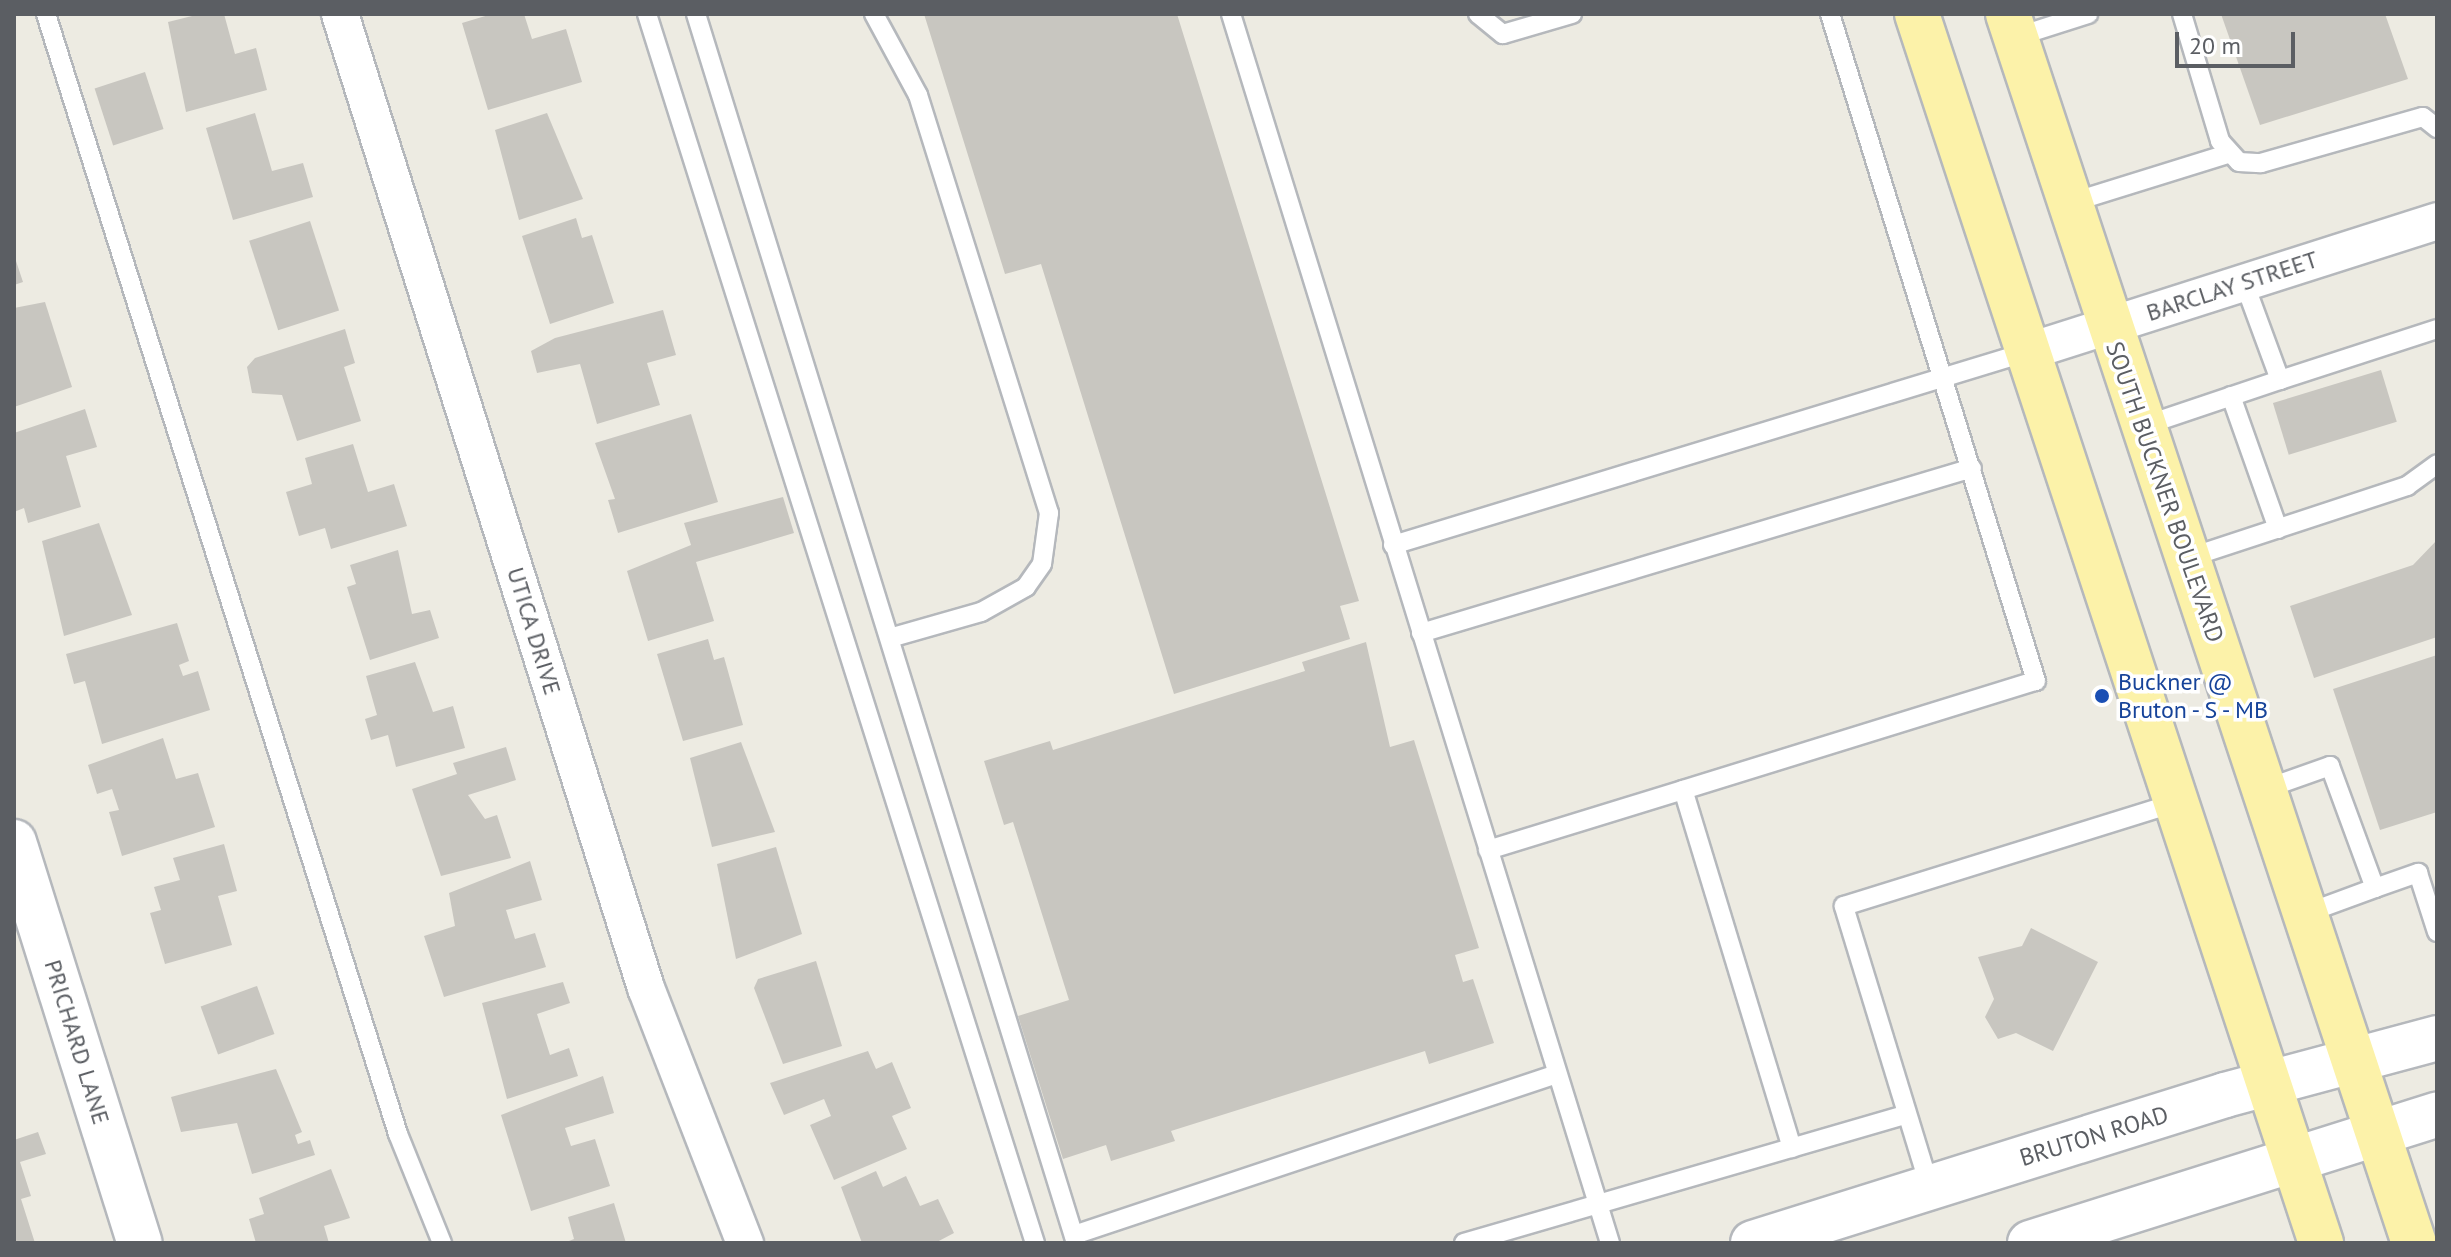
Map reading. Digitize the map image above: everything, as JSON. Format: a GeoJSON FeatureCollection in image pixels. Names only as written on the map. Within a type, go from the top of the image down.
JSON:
{"type":"FeatureCollection","features":[{"type":"Feature","properties":{"kind":"main road"},"geometry":{"type":"LineString","coordinates":[[1917,14],[2321,1243]]}},
{"type":"Feature","properties":{"kind":"main road","name":"SOUTH BUCKNER BOULEVARD"},"geometry":{"type":"LineString","coordinates":[[2012,25],[2414,1243]]}},
{"type":"Feature","properties":{"kind":"main road","name":"PRICHARD LANE"},"geometry":{"type":"LineString","coordinates":[[14,842],[140,1243]]}},
{"type":"Feature","properties":{"kind":"main road","name":"BRUTON ROAD"},"geometry":{"type":"LineString","coordinates":[[1753,1243],[2271,1085],[2437,1038]]}},
{"type":"Feature","properties":{"kind":"main road"},"geometry":{"type":"LineString","coordinates":[[2030,1243],[2437,1115]]}},
{"type":"Feature","properties":{"kind":"street","name":"UTICA DRIVE"},"geometry":{"type":"LineString","coordinates":[[340,14],[646,988],[745,1243]]}},
{"type":"Feature","properties":{"kind":"street","name":"BARCLAY STREET"},"geometry":{"type":"LineString","coordinates":[[2027,352],[2437,221]]}},
{"type":"Feature","properties":{"kind":"lane"},"geometry":{"type":"LineString","coordinates":[[46,14],[398,1134],[442,1243]]}},
{"type":"Feature","properties":{"kind":"lane"},"geometry":{"type":"LineString","coordinates":[[647,14],[1035,1243]]}},
{"type":"Feature","properties":{"kind":"lane"},"geometry":{"type":"LineString","coordinates":[[696,14],[1075,1239],[1557,1074]]}},
{"type":"Feature","properties":{"kind":"lane"},"geometry":{"type":"LineString","coordinates":[[874,14],[918,95],[1049,513],[1042,564],[1026,587],[981,612],[890,638]]}},
{"type":"Feature","properties":{"kind":"lane"},"geometry":{"type":"LineString","coordinates":[[1231,14],[1610,1243]]}},
{"type":"Feature","properties":{"kind":"lane"},"geometry":{"type":"LineString","coordinates":[[1478,14],[1503,34],[1572,14]]}},
{"type":"Feature","properties":{"kind":"lane"},"geometry":{"type":"LineString","coordinates":[[1488,850],[2036,681],[1830,14]]}},
{"type":"Feature","properties":{"kind":"lane"},"geometry":{"type":"LineString","coordinates":[[2012,25],[2088,14]]}},
{"type":"Feature","properties":{"kind":"lane"},"geometry":{"type":"LineString","coordinates":[[2182,14],[2227,154]]}},
{"type":"Feature","properties":{"kind":"lane"},"geometry":{"type":"LineString","coordinates":[[2070,203],[2227,154],[2261,163],[2423,117],[2437,128]]}},
{"type":"Feature","properties":{"kind":"lane"},"geometry":{"type":"LineString","coordinates":[[2244,282],[2280,380]]}},
{"type":"Feature","properties":{"kind":"lane"},"geometry":{"type":"LineString","coordinates":[[2143,426],[2437,329]]}},
{"type":"Feature","properties":{"kind":"lane"},"geometry":{"type":"LineString","coordinates":[[1393,545],[1943,372],[2027,352]]}},
{"type":"Feature","properties":{"kind":"lane"},"geometry":{"type":"LineString","coordinates":[[2231,396],[2278,529]]}},
{"type":"Feature","properties":{"kind":"lane"},"geometry":{"type":"LineString","coordinates":[[2188,558],[2407,486],[2437,464]]}},
{"type":"Feature","properties":{"kind":"lane"},"geometry":{"type":"LineString","coordinates":[[1421,633],[1972,468]]}},
{"type":"Feature","properties":{"kind":"lane"},"geometry":{"type":"LineString","coordinates":[[2265,789],[2330,766],[2375,888]]}},
{"type":"Feature","properties":{"kind":"lane"},"geometry":{"type":"LineString","coordinates":[[1683,790],[1792,1148]]}},
{"type":"Feature","properties":{"kind":"lane"},"geometry":{"type":"LineString","coordinates":[[1930,1188],[1844,906],[2178,802]]}},
{"type":"Feature","properties":{"kind":"lane"},"geometry":{"type":"LineString","coordinates":[[2307,913],[2418,873],[2437,932]]}},
{"type":"Feature","properties":{"kind":"lane"},"geometry":{"type":"LineString","coordinates":[[1464,1243],[1907,1114]]}},
{"type":"Feature","properties":{"kind":"building"},"geometry":{"type":"Polygon","coordinates":[[[200,14],[224,14],[235,54],[256,48],[267,90],[186,112],[168,22],[200,14]]]}},
{"type":"Feature","properties":{"kind":"building"},"geometry":{"type":"Polygon","coordinates":[[[492,14],[524,14],[532,39],[566,29],[582,82],[488,110],[462,23],[492,14]]]}},
{"type":"Feature","properties":{"kind":"building"},"geometry":{"type":"Polygon","coordinates":[[[924,14],[1177,14],[1359,601],[1340,606],[1350,639],[1174,694],[1041,264],[1005,274],[924,14]]]}},
{"type":"Feature","properties":{"kind":"building"},"geometry":{"type":"Polygon","coordinates":[[[2221,14],[2385,14],[2408,79],[2260,125],[2221,14]]]}},
{"type":"Feature","properties":{"kind":"building"},"geometry":{"type":"Polygon","coordinates":[[[145,72],[164,129],[113,145],[95,88],[145,72]]]}},
{"type":"Feature","properties":{"kind":"building"},"geometry":{"type":"Polygon","coordinates":[[[255,113],[272,171],[303,163],[313,197],[233,220],[206,128],[255,113]]]}},
{"type":"Feature","properties":{"kind":"building"},"geometry":{"type":"Polygon","coordinates":[[[547,113],[583,199],[519,220],[495,130],[547,113]]]}},
{"type":"Feature","properties":{"kind":"building"},"geometry":{"type":"Polygon","coordinates":[[[576,218],[582,238],[592,235],[614,303],[550,324],[522,236],[576,218]]]}},
{"type":"Feature","properties":{"kind":"building"},"geometry":{"type":"Polygon","coordinates":[[[310,221],[339,310],[278,330],[249,241],[310,221]]]}},
{"type":"Feature","properties":{"kind":"building"},"geometry":{"type":"Polygon","coordinates":[[[14,255],[23,282],[14,285],[14,255]]]}},
{"type":"Feature","properties":{"kind":"building"},"geometry":{"type":"Polygon","coordinates":[[[45,302],[72,387],[14,407],[14,308],[45,302]]]}},
{"type":"Feature","properties":{"kind":"building"},"geometry":{"type":"Polygon","coordinates":[[[663,310],[676,355],[647,363],[660,405],[597,424],[580,364],[537,373],[531,351],[555,338],[663,310]]]}},
{"type":"Feature","properties":{"kind":"building"},"geometry":{"type":"Polygon","coordinates":[[[345,329],[355,363],[344,367],[361,421],[297,441],[282,395],[252,393],[247,367],[255,358],[345,329]]]}},
{"type":"Feature","properties":{"kind":"building"},"geometry":{"type":"Polygon","coordinates":[[[2381,370],[2397,422],[2289,455],[2273,403],[2381,370]]]}},
{"type":"Feature","properties":{"kind":"building"},"geometry":{"type":"Polygon","coordinates":[[[85,409],[97,447],[66,456],[81,507],[28,523],[24,508],[14,512],[14,433],[85,409]]]}},
{"type":"Feature","properties":{"kind":"building"},"geometry":{"type":"Polygon","coordinates":[[[691,414],[718,502],[618,533],[608,500],[615,499],[595,443],[691,414]]]}},
{"type":"Feature","properties":{"kind":"building"},"geometry":{"type":"Polygon","coordinates":[[[353,444],[368,492],[394,484],[407,526],[331,549],[325,528],[299,536],[286,492],[312,484],[305,458],[353,444]]]}},
{"type":"Feature","properties":{"kind":"building"},"geometry":{"type":"Polygon","coordinates":[[[783,497],[794,533],[696,562],[714,621],[648,641],[627,571],[691,545],[684,523],[783,497]]]}},
{"type":"Feature","properties":{"kind":"building"},"geometry":{"type":"Polygon","coordinates":[[[99,523],[132,615],[64,636],[42,541],[99,523]]]}},
{"type":"Feature","properties":{"kind":"building"},"geometry":{"type":"Polygon","coordinates":[[[2437,540],[2437,637],[2314,678],[2290,606],[2413,565],[2437,540]]]}},
{"type":"Feature","properties":{"kind":"building"},"geometry":{"type":"Polygon","coordinates":[[[398,550],[412,614],[430,610],[439,638],[370,660],[347,587],[356,584],[350,565],[398,550]]]}},
{"type":"Feature","properties":{"kind":"building"},"geometry":{"type":"Polygon","coordinates":[[[177,623],[189,661],[179,665],[183,676],[198,671],[210,710],[102,744],[85,681],[74,684],[66,654],[177,623]]]}},
{"type":"Feature","properties":{"kind":"building"},"geometry":{"type":"Polygon","coordinates":[[[708,639],[714,660],[724,657],[743,725],[683,741],[657,654],[708,639]]]}},
{"type":"Feature","properties":{"kind":"building"},"geometry":{"type":"Polygon","coordinates":[[[1366,642],[1390,747],[1414,740],[1479,948],[1455,955],[1463,982],[1473,979],[1494,1043],[1429,1064],[1425,1051],[1171,1131],[1175,1141],[1111,1161],[1106,1145],[1063,1159],[1018,1016],[1069,1000],[1013,822],[1004,825],[984,761],[1050,741],[1053,750],[1305,671],[1302,662],[1366,642]]]}},
{"type":"Feature","properties":{"kind":"building"},"geometry":{"type":"Polygon","coordinates":[[[2437,655],[2437,812],[2380,830],[2333,689],[2437,655]]]}},
{"type":"Feature","properties":{"kind":"building"},"geometry":{"type":"Polygon","coordinates":[[[415,662],[433,712],[453,706],[465,748],[396,767],[388,735],[371,740],[365,719],[377,715],[366,676],[415,662]]]}},
{"type":"Feature","properties":{"kind":"building"},"geometry":{"type":"Polygon","coordinates":[[[163,738],[176,779],[198,773],[215,827],[122,856],[109,812],[119,810],[112,789],[97,794],[88,765],[163,738]]]}},
{"type":"Feature","properties":{"kind":"building"},"geometry":{"type":"Polygon","coordinates":[[[741,742],[775,832],[712,847],[690,758],[741,742]]]}},
{"type":"Feature","properties":{"kind":"building"},"geometry":{"type":"Polygon","coordinates":[[[506,747],[516,780],[468,795],[485,819],[497,815],[511,858],[441,876],[412,789],[457,774],[453,763],[506,747]]]}},
{"type":"Feature","properties":{"kind":"building"},"geometry":{"type":"Polygon","coordinates":[[[224,844],[237,891],[218,896],[232,945],[165,964],[150,913],[161,910],[154,887],[180,880],[173,858],[224,844]]]}},
{"type":"Feature","properties":{"kind":"building"},"geometry":{"type":"Polygon","coordinates":[[[776,847],[802,934],[736,959],[717,864],[776,847]]]}},
{"type":"Feature","properties":{"kind":"building"},"geometry":{"type":"Polygon","coordinates":[[[530,861],[542,900],[506,910],[515,939],[535,933],[546,967],[444,997],[424,936],[455,926],[449,893],[530,861]]]}},
{"type":"Feature","properties":{"kind":"building"},"geometry":{"type":"Polygon","coordinates":[[[2031,928],[2098,962],[2053,1051],[2016,1033],[1998,1039],[1985,1017],[1994,999],[1978,957],[2022,946],[2031,928]]]}},
{"type":"Feature","properties":{"kind":"building"},"geometry":{"type":"Polygon","coordinates":[[[816,961],[842,1046],[783,1064],[754,988],[758,979],[816,961]]]}},
{"type":"Feature","properties":{"kind":"building"},"geometry":{"type":"Polygon","coordinates":[[[563,982],[570,1003],[537,1014],[550,1055],[569,1048],[578,1076],[507,1099],[482,1003],[563,982]]]}},
{"type":"Feature","properties":{"kind":"building"},"geometry":{"type":"Polygon","coordinates":[[[257,986],[274,1034],[218,1054],[201,1007],[257,986]]]}},
{"type":"Feature","properties":{"kind":"building"},"geometry":{"type":"Polygon","coordinates":[[[868,1051],[876,1069],[892,1062],[911,1108],[892,1116],[907,1149],[834,1180],[810,1125],[831,1116],[824,1099],[784,1115],[770,1083],[868,1051]]]}},
{"type":"Feature","properties":{"kind":"building"},"geometry":{"type":"Polygon","coordinates":[[[276,1069],[302,1132],[295,1135],[298,1144],[310,1140],[315,1155],[252,1174],[237,1123],[181,1132],[171,1097],[276,1069]]]}},
{"type":"Feature","properties":{"kind":"building"},"geometry":{"type":"Polygon","coordinates":[[[603,1076],[614,1113],[565,1128],[571,1146],[595,1139],[610,1186],[531,1211],[501,1115],[603,1076]]]}},
{"type":"Feature","properties":{"kind":"building"},"geometry":{"type":"Polygon","coordinates":[[[38,1132],[46,1154],[20,1162],[31,1196],[21,1199],[35,1243],[14,1243],[14,1140],[38,1132]]]}},
{"type":"Feature","properties":{"kind":"building"},"geometry":{"type":"Polygon","coordinates":[[[331,1169],[350,1218],[324,1226],[329,1243],[256,1243],[249,1219],[264,1214],[259,1198],[331,1169]]]}},
{"type":"Feature","properties":{"kind":"building"},"geometry":{"type":"Polygon","coordinates":[[[876,1171],[883,1187],[906,1176],[920,1206],[938,1199],[954,1233],[935,1243],[862,1243],[841,1187],[876,1171]]]}},
{"type":"Feature","properties":{"kind":"building"},"geometry":{"type":"Polygon","coordinates":[[[614,1203],[626,1243],[564,1243],[574,1239],[568,1217],[614,1203]]]}},
{"type":"Feature","properties":{"kind":"place","name":"Buckner @ Bruton - S - MB"},"geometry":{"type":"Point","coordinates":[2102,696]}}]}
